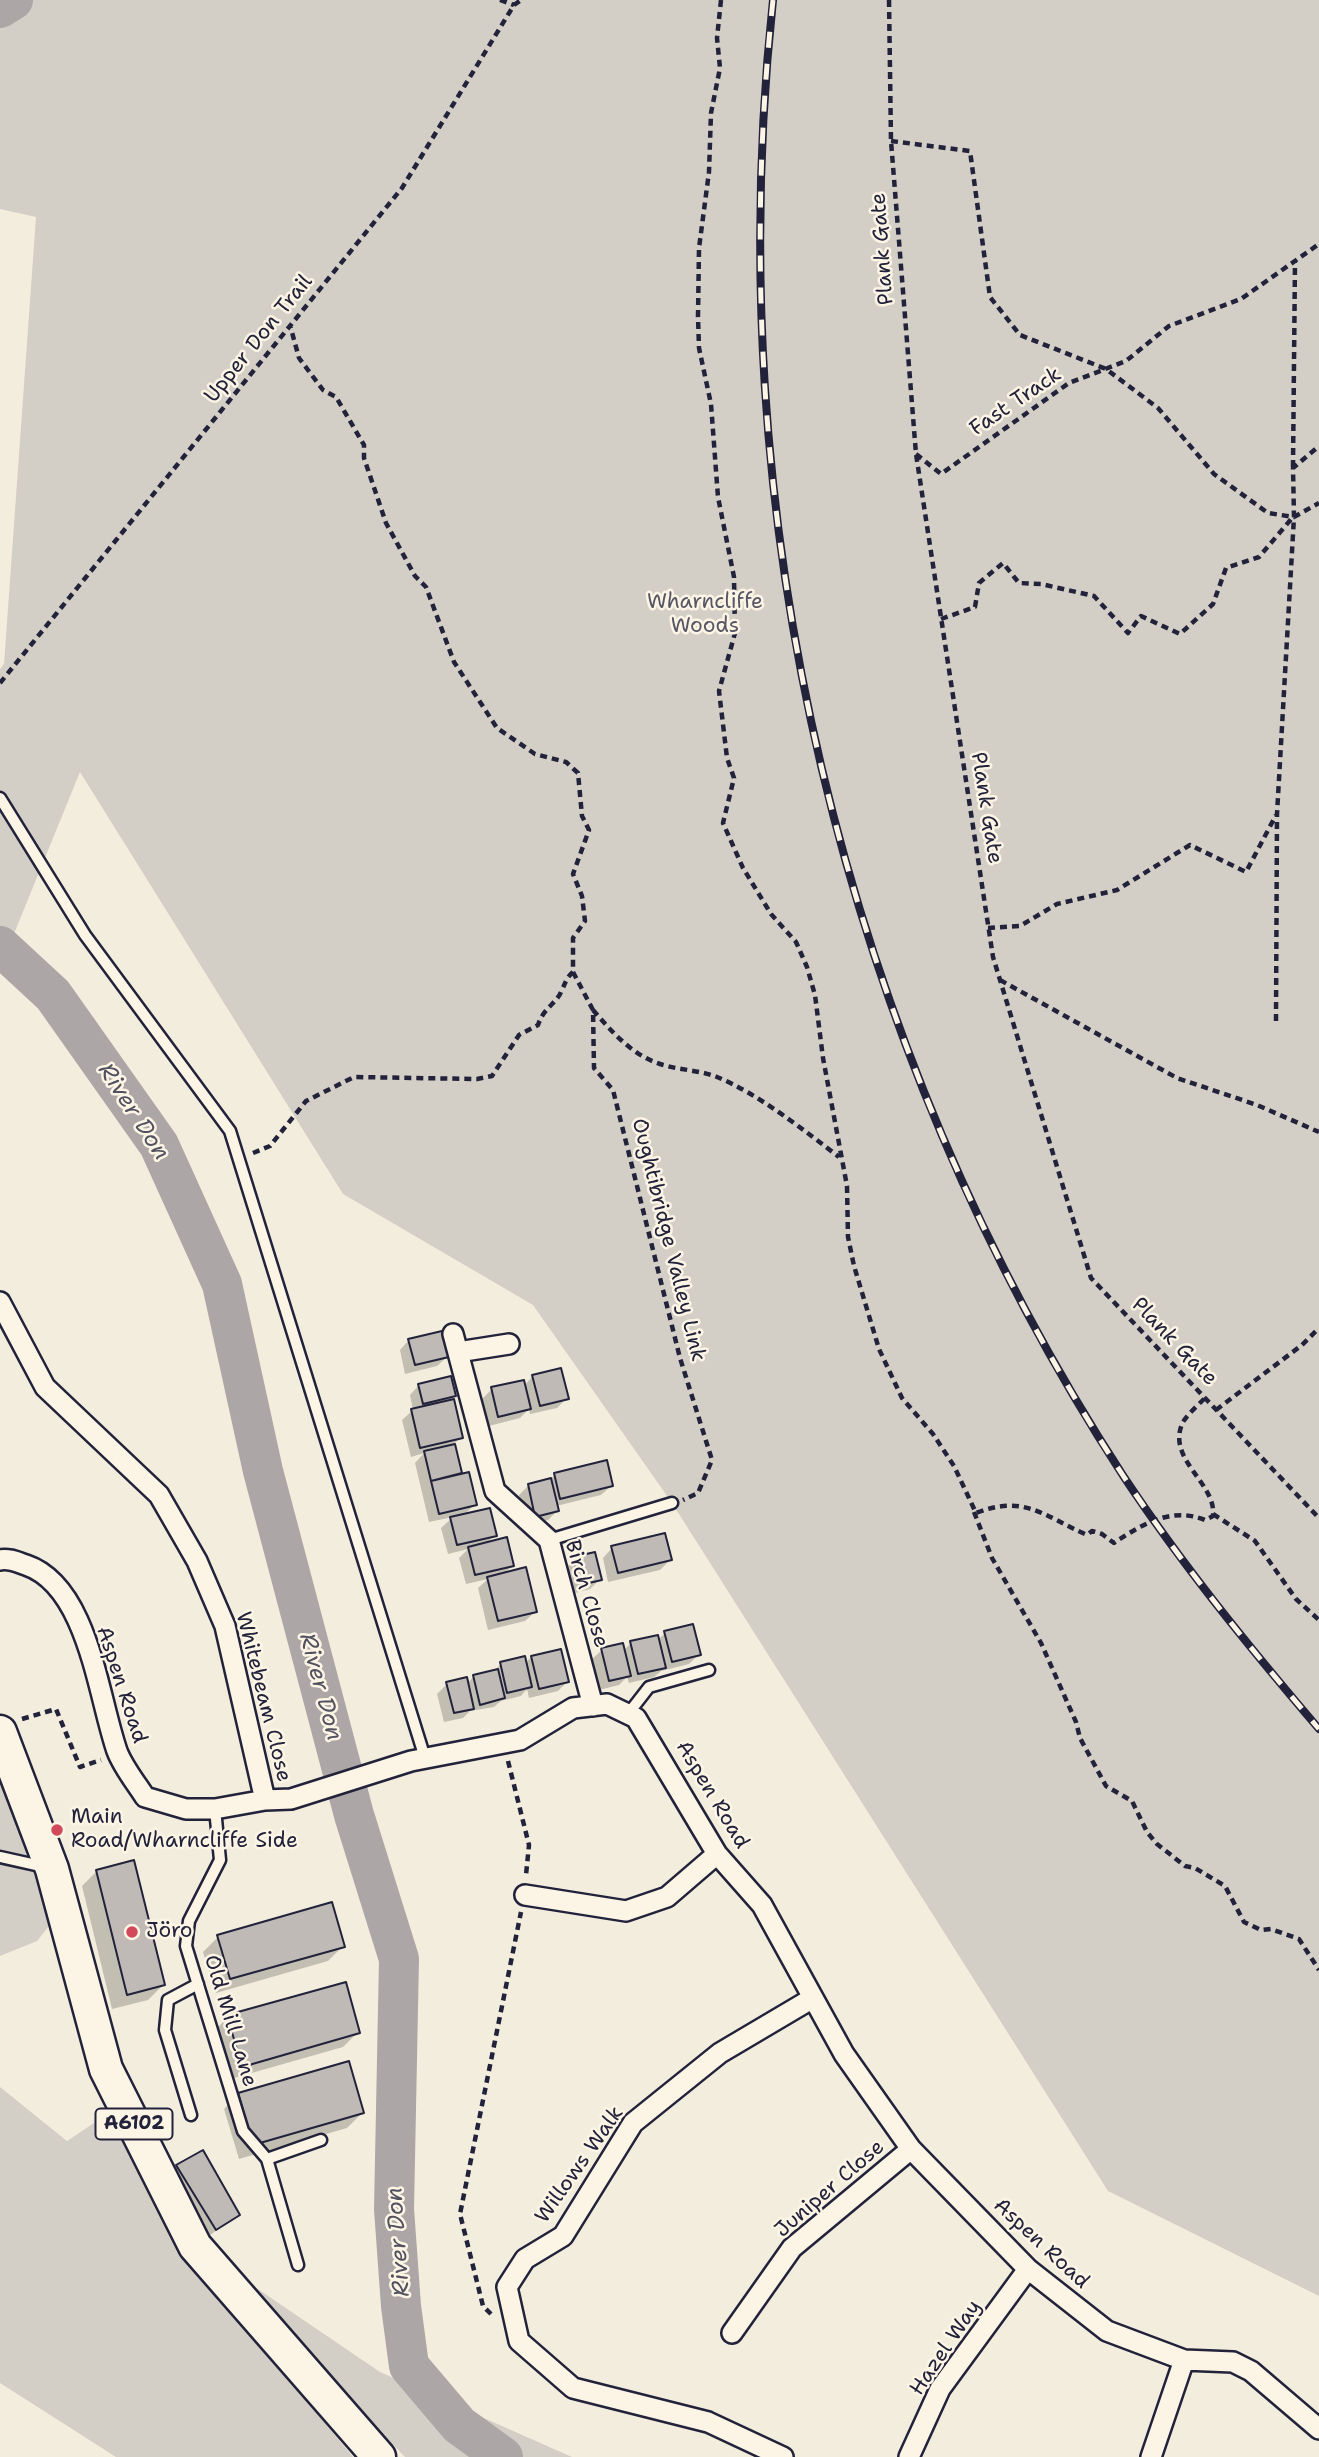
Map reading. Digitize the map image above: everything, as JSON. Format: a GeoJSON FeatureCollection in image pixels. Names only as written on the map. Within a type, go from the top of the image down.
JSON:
{"type":"FeatureCollection","features":[{"type":"Feature","properties":{"kind":"main road","name":"A6102"},"geometry":{"type":"LineString","coordinates":[[6,1727],[52,1869],[106,2068],[195,2246],[379,2457]]}},
{"type":"Feature","properties":{"kind":"street","name":"Whitebeam Close"},"geometry":{"type":"LineString","coordinates":[[0,1303],[45,1387],[159,1496],[197,1561],[225,1626],[265,1800]]}},
{"type":"Feature","properties":{"kind":"street","name":"Birch Close"},"geometry":{"type":"LineString","coordinates":[[509,1344],[456,1343],[495,1491],[549,1540],[593,1706]]}},
{"type":"Feature","properties":{"kind":"street","name":"Aspen Road"},"geometry":{"type":"LineString","coordinates":[[0,1560],[7,1559],[44,1571],[66,1597],[93,1662],[118,1754],[145,1797],[186,1809],[215,1809],[265,1800],[291,1799],[418,1759],[520,1740],[573,1708],[607,1704],[636,1718],[652,1740],[718,1854],[762,1905],[844,2054],[911,2149],[1028,2269],[1107,2331],[1184,2360],[1233,2362],[1251,2371],[1319,2429]]}},
{"type":"Feature","properties":{"kind":"street"},"geometry":{"type":"LineString","coordinates":[[525,1895],[626,1910],[667,1898],[718,1854]]}},
{"type":"Feature","properties":{"kind":"street","name":"Willows Walk"},"geometry":{"type":"LineString","coordinates":[[519,2342],[507,2287],[524,2259],[563,2236],[633,2123],[720,2053],[813,1998]]}},
{"type":"Feature","properties":{"kind":"street","name":"Juniper Close"},"geometry":{"type":"LineString","coordinates":[[732,2333],[792,2248],[911,2149]]}},
{"type":"Feature","properties":{"kind":"street","name":"Hazel Way"},"geometry":{"type":"LineString","coordinates":[[909,2457],[940,2389],[1028,2269]]}},
{"type":"Feature","properties":{"kind":"street"},"geometry":{"type":"LineString","coordinates":[[519,2342],[573,2388],[708,2422],[783,2457]]}},
{"type":"Feature","properties":{"kind":"street"},"geometry":{"type":"LineString","coordinates":[[1153,2456],[1184,2360]]}},
{"type":"Feature","properties":{"kind":"lane"},"geometry":{"type":"LineString","coordinates":[[0,798],[85,935],[230,1130],[418,1759]]}},
{"type":"Feature","properties":{"kind":"lane"},"geometry":{"type":"LineString","coordinates":[[549,1540],[672,1503]]}},
{"type":"Feature","properties":{"kind":"lane"},"geometry":{"type":"LineString","coordinates":[[628,1714],[649,1687],[709,1670]]}},
{"type":"Feature","properties":{"kind":"lane","name":"Old Mill Lane"},"geometry":{"type":"LineString","coordinates":[[215,1809],[220,1860],[189,1921],[186,1946],[243,2131],[267,2159],[298,2265]]}},
{"type":"Feature","properties":{"kind":"lane"},"geometry":{"type":"LineString","coordinates":[[0,1857],[52,1869]]}},
{"type":"Feature","properties":{"kind":"lane"},"geometry":{"type":"LineString","coordinates":[[191,2115],[165,2030],[168,2000],[198,1984]]}},
{"type":"Feature","properties":{"kind":"lane"},"geometry":{"type":"LineString","coordinates":[[267,2159],[321,2140]]}},
{"type":"Feature","properties":{"kind":"path"},"geometry":{"type":"LineString","coordinates":[[500,0],[514,5]]}},
{"type":"Feature","properties":{"kind":"path","name":"Upper Don Trail"},"geometry":{"type":"LineString","coordinates":[[0,683],[402,188],[514,5],[522,0]]}},
{"type":"Feature","properties":{"kind":"path"},"geometry":{"type":"LineString","coordinates":[[721,0],[717,38],[720,68],[711,113],[709,172],[699,248],[698,317],[699,348],[711,404],[718,497],[734,577],[735,633],[725,663],[719,696],[727,758],[734,778],[723,822],[730,844],[771,914],[791,936],[804,957],[815,995],[840,1158],[847,1186],[848,1237],[879,1349],[902,1398],[933,1434],[954,1466],[976,1513],[1004,1504],[1019,1504],[1087,1535],[1091,1531],[1102,1534],[1114,1543],[1163,1515],[1193,1515],[1205,1520],[1213,1514]]}},
{"type":"Feature","properties":{"kind":"path","name":"Plank Gate"},"geometry":{"type":"LineString","coordinates":[[889,0],[891,141],[916,454],[988,928],[999,979],[1091,1278],[1319,1518]]}},
{"type":"Feature","properties":{"kind":"path"},"geometry":{"type":"LineString","coordinates":[[891,141],[970,151],[990,297],[1020,335],[1106,369],[1158,408],[1214,474],[1268,513],[1294,517]]}},
{"type":"Feature","properties":{"kind":"path","name":"Fast Track"},"geometry":{"type":"LineString","coordinates":[[916,454],[941,474],[1069,383],[1126,361],[1169,326],[1241,299],[1319,244]]}},
{"type":"Feature","properties":{"kind":"path"},"geometry":{"type":"LineString","coordinates":[[1276,1021],[1277,814],[1294,517],[1295,261]]}},
{"type":"Feature","properties":{"kind":"path"},"geometry":{"type":"LineString","coordinates":[[239,1157],[270,1146],[306,1101],[354,1077],[477,1079],[492,1076],[519,1035],[538,1025],[543,1010],[562,994],[567,977],[573,972],[573,938],[585,921],[582,896],[573,874],[589,830],[582,816],[578,774],[566,762],[535,754],[497,728],[454,662],[426,587],[415,576],[386,523],[364,458],[364,445],[336,397],[323,390],[299,358],[290,325]]}},
{"type":"Feature","properties":{"kind":"path"},"geometry":{"type":"LineString","coordinates":[[1293,468],[1319,446]]}},
{"type":"Feature","properties":{"kind":"path"},"geometry":{"type":"LineString","coordinates":[[941,619],[975,607],[979,583],[1003,563],[1019,583],[1041,584],[1094,596],[1128,633],[1141,616],[1180,634],[1213,604],[1226,568],[1259,557],[1294,517],[1319,503]]}},
{"type":"Feature","properties":{"kind":"path"},"geometry":{"type":"LineString","coordinates":[[988,928],[1020,926],[1057,904],[1117,890],[1190,845],[1246,872],[1277,814]]}},
{"type":"Feature","properties":{"kind":"path","name":"Oughtibridge Valley Link"},"geometry":{"type":"LineString","coordinates":[[573,972],[593,1010],[594,1068],[613,1090],[680,1358],[712,1460],[698,1493],[672,1503]]}},
{"type":"Feature","properties":{"kind":"path"},"geometry":{"type":"LineString","coordinates":[[999,979],[1177,1078],[1257,1105],[1319,1132]]}},
{"type":"Feature","properties":{"kind":"path"},"geometry":{"type":"LineString","coordinates":[[593,1010],[615,1037],[638,1053],[661,1064],[715,1076],[802,1128],[840,1158]]}},
{"type":"Feature","properties":{"kind":"path"},"geometry":{"type":"LineString","coordinates":[[1216,1410],[1302,1345],[1319,1328]]}},
{"type":"Feature","properties":{"kind":"path"},"geometry":{"type":"LineString","coordinates":[[1205,1398],[1184,1421],[1180,1440],[1187,1463],[1212,1496],[1213,1514]]}},
{"type":"Feature","properties":{"kind":"path"},"geometry":{"type":"LineString","coordinates":[[971,1502],[992,1558],[1024,1618],[1041,1643],[1076,1721],[1080,1738],[1107,1786],[1132,1801],[1147,1832],[1157,1844],[1185,1866],[1195,1868],[1225,1886],[1244,1922],[1261,1930],[1271,1929],[1299,1940],[1319,1970]]}},
{"type":"Feature","properties":{"kind":"path"},"geometry":{"type":"LineString","coordinates":[[1213,1514],[1255,1541],[1296,1599],[1319,1620]]}},
{"type":"Feature","properties":{"kind":"path"},"geometry":{"type":"LineString","coordinates":[[6,1727],[56,1709],[80,1767]]}},
{"type":"Feature","properties":{"kind":"path"},"geometry":{"type":"LineString","coordinates":[[504,1743],[528,1845],[525,1895],[460,2214],[483,2306],[519,2342]]}},
{"type":"Feature","properties":{"kind":"green space","name":"Wharncliffe Woods"},"geometry":{"type":"Polygon","coordinates":[[[0,0],[1319,0],[1319,2296],[1108,2191],[672,1503],[533,1305],[343,1194],[80,772],[0,968],[0,669],[4,664],[36,217],[0,209],[0,0]]]}},
{"type":"Feature","properties":{"kind":"green space"},"geometry":{"type":"Polygon","coordinates":[[[0,1767],[58,1915],[37,1941],[0,1956],[0,1767]]]}},
{"type":"Feature","properties":{"kind":"green space"},"geometry":{"type":"Polygon","coordinates":[[[0,2087],[67,2141],[115,2109],[189,2259],[353,2457],[116,2457],[0,2383],[0,2087]]]}},
{"type":"Feature","properties":{"kind":"green space"},"geometry":{"type":"Polygon","coordinates":[[[224,2266],[380,2372],[572,2457],[405,2457],[224,2266]]]}},
{"type":"Feature","properties":{"kind":"building"},"geometry":{"type":"Polygon","coordinates":[[[442,1331],[449,1357],[415,1365],[408,1339],[442,1331]]]}},
{"type":"Feature","properties":{"kind":"building"},"geometry":{"type":"Polygon","coordinates":[[[561,1368],[569,1399],[540,1406],[532,1375],[561,1368]]]}},
{"type":"Feature","properties":{"kind":"building"},"geometry":{"type":"Polygon","coordinates":[[[451,1376],[456,1396],[423,1404],[418,1384],[451,1376]]]}},
{"type":"Feature","properties":{"kind":"building"},"geometry":{"type":"Polygon","coordinates":[[[524,1380],[531,1409],[498,1417],[491,1387],[524,1380]]]}},
{"type":"Feature","properties":{"kind":"building"},"geometry":{"type":"Polygon","coordinates":[[[454,1399],[463,1438],[420,1448],[411,1409],[454,1399]]]}},
{"type":"Feature","properties":{"kind":"building"},"geometry":{"type":"Polygon","coordinates":[[[455,1444],[462,1473],[431,1481],[424,1451],[455,1444]]]}},
{"type":"Feature","properties":{"kind":"building"},"geometry":{"type":"Polygon","coordinates":[[[607,1460],[613,1486],[560,1499],[554,1473],[607,1460]]]}},
{"type":"Feature","properties":{"kind":"building"},"geometry":{"type":"Polygon","coordinates":[[[469,1472],[477,1505],[439,1514],[431,1481],[469,1472]]]}},
{"type":"Feature","properties":{"kind":"building"},"geometry":{"type":"Polygon","coordinates":[[[551,1478],[559,1511],[535,1517],[528,1484],[551,1478]]]}},
{"type":"Feature","properties":{"kind":"building"},"geometry":{"type":"Polygon","coordinates":[[[490,1508],[497,1536],[457,1545],[450,1517],[490,1508]]]}},
{"type":"Feature","properties":{"kind":"building"},"geometry":{"type":"Polygon","coordinates":[[[665,1533],[672,1560],[618,1573],[611,1546],[665,1533]]]}},
{"type":"Feature","properties":{"kind":"building"},"geometry":{"type":"Polygon","coordinates":[[[507,1537],[514,1566],[475,1575],[468,1547],[507,1537]]]}},
{"type":"Feature","properties":{"kind":"building"},"geometry":{"type":"Polygon","coordinates":[[[595,1552],[602,1580],[580,1585],[573,1557],[595,1552]]]}},
{"type":"Feature","properties":{"kind":"building"},"geometry":{"type":"Polygon","coordinates":[[[526,1567],[537,1612],[498,1621],[487,1577],[526,1567]]]}},
{"type":"Feature","properties":{"kind":"building"},"geometry":{"type":"Polygon","coordinates":[[[693,1624],[701,1655],[672,1662],[664,1631],[693,1624]]]}},
{"type":"Feature","properties":{"kind":"building"},"geometry":{"type":"Polygon","coordinates":[[[658,1635],[666,1668],[638,1674],[630,1641],[658,1635]]]}},
{"type":"Feature","properties":{"kind":"building"},"geometry":{"type":"Polygon","coordinates":[[[623,1643],[631,1676],[609,1681],[601,1648],[623,1643]]]}},
{"type":"Feature","properties":{"kind":"building"},"geometry":{"type":"Polygon","coordinates":[[[561,1649],[569,1682],[539,1689],[531,1656],[561,1649]]]}},
{"type":"Feature","properties":{"kind":"building"},"geometry":{"type":"Polygon","coordinates":[[[525,1656],[532,1687],[507,1693],[500,1662],[525,1656]]]}},
{"type":"Feature","properties":{"kind":"building"},"geometry":{"type":"Polygon","coordinates":[[[498,1669],[505,1698],[480,1705],[473,1675],[498,1669]]]}},
{"type":"Feature","properties":{"kind":"building"},"geometry":{"type":"Polygon","coordinates":[[[467,1677],[474,1709],[454,1713],[446,1682],[467,1677]]]}},
{"type":"Feature","properties":{"kind":"building"},"geometry":{"type":"Polygon","coordinates":[[[134,1860],[165,1985],[127,1995],[96,1870],[134,1860]]]}},
{"type":"Feature","properties":{"kind":"building"},"geometry":{"type":"Polygon","coordinates":[[[332,1902],[345,1947],[230,1979],[217,1935],[332,1902]]]}},
{"type":"Feature","properties":{"kind":"building"},"geometry":{"type":"Polygon","coordinates":[[[346,1982],[360,2033],[242,2067],[227,2015],[346,1982]]]}},
{"type":"Feature","properties":{"kind":"building"},"geometry":{"type":"Polygon","coordinates":[[[349,2061],[364,2113],[253,2145],[238,2093],[349,2061]]]}},
{"type":"Feature","properties":{"kind":"building"},"geometry":{"type":"Polygon","coordinates":[[[203,2150],[240,2215],[216,2230],[176,2165],[203,2150]]]}},
{"type":"Feature","properties":{"kind":"waterway","name":"River Don"},"geometry":{"type":"LineString","coordinates":[[0,8],[13,0]]}},
{"type":"Feature","properties":{"kind":"waterway","name":"River Don"},"geometry":{"type":"LineString","coordinates":[[0,946],[53,995],[159,1145],[222,1284],[263,1471],[354,1815],[399,1959],[394,2209],[401,2306],[409,2366],[459,2425],[503,2457]]}},
{"type":"Feature","properties":{"kind":"railway"},"geometry":{"type":"LineString","coordinates":[[773,0],[761,193],[765,387],[785,579],[822,768],[874,954],[942,1135],[1025,1310],[1146,1510],[1218,1606],[1319,1729]]}},
{"type":"Feature","properties":{"kind":"place","name":"Main Road/Wharncliffe Side"},"geometry":{"type":"Point","coordinates":[57,1830]}},
{"type":"Feature","properties":{"kind":"place","name":"Jöro"},"geometry":{"type":"Point","coordinates":[132,1932]}}]}
